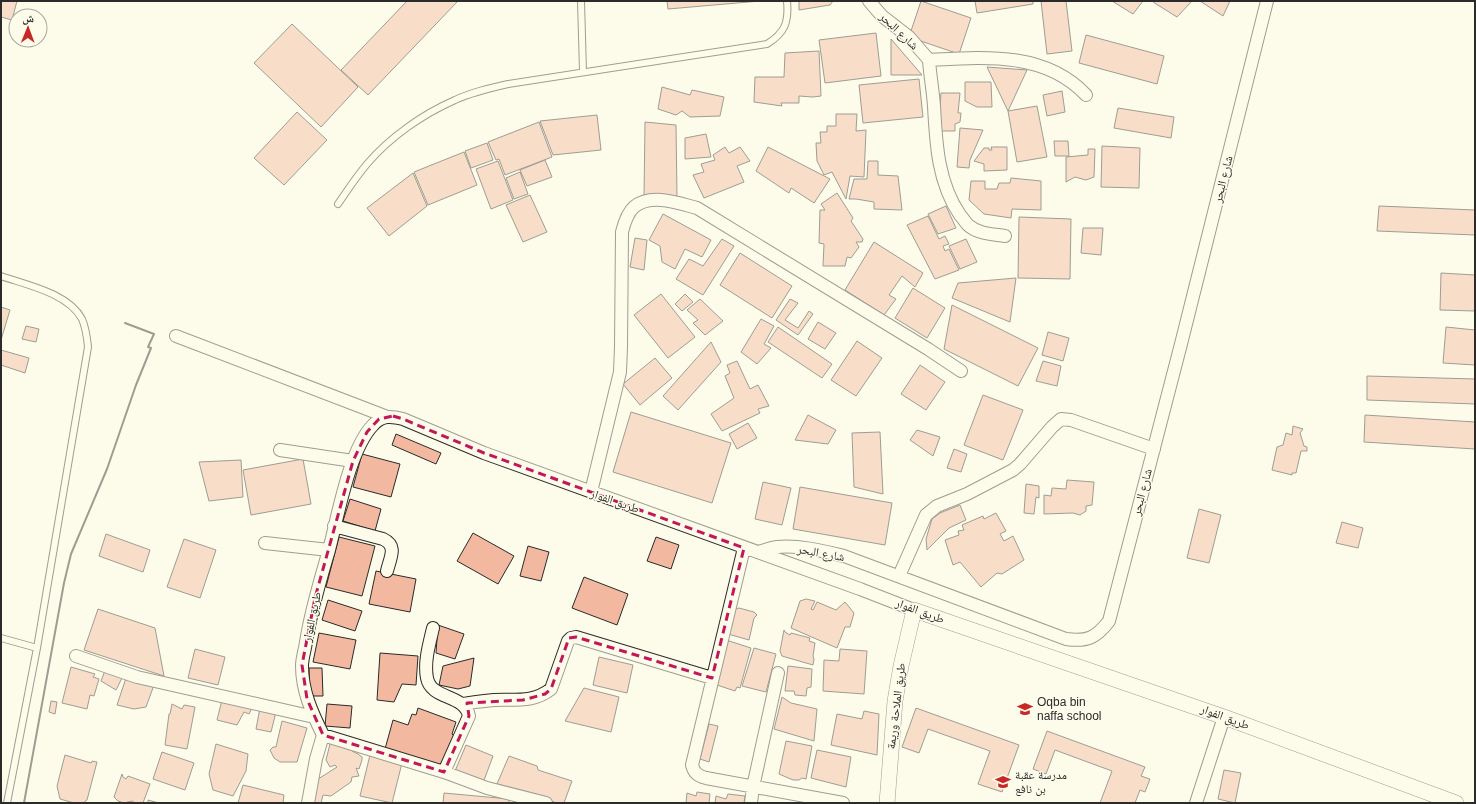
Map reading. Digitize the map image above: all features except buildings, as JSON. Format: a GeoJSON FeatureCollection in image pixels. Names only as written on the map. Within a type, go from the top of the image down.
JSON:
{"type":"FeatureCollection","features":[{"type":"Feature","properties":{"kind":"street","name":"شارع البحر"},"geometry":{"type":"LineString","coordinates":[[870,1],[882,16],[909,37],[928,60]]}},
{"type":"Feature","properties":{"kind":"street","name":"شارع البحر"},"geometry":{"type":"LineString","coordinates":[[759,552],[776,547],[798,547],[844,556],[1066,639],[1079,641],[1091,638],[1101,631],[1109,620],[1185,328],[1267,1]]}},
{"type":"Feature","properties":{"kind":"street"},"geometry":{"type":"LineString","coordinates":[[1005,236],[982,233],[967,225],[946,190],[935,139],[934,104],[928,60],[992,58],[1014,59],[1028,62],[1064,76],[1086,95]]}},
{"type":"Feature","properties":{"kind":"street"},"geometry":{"type":"LineString","coordinates":[[590,492],[620,372],[622,232],[626,218],[633,208],[643,202],[657,200],[697,208],[928,349],[961,371]]}},
{"type":"Feature","properties":{"kind":"street","name":"طريق الفوار"},"geometry":{"type":"LineString","coordinates":[[176,336],[385,416],[393,416],[403,419],[484,453],[590,492],[744,548],[759,552],[914,610],[1224,717],[1456,803]]}},
{"type":"Feature","properties":{"kind":"street","name":"طريق الفوار"},"geometry":{"type":"LineString","coordinates":[[323,735],[314,717],[303,684],[302,665],[315,598],[353,462],[367,432],[379,419],[385,416]]}},
{"type":"Feature","properties":{"kind":"street"},"geometry":{"type":"LineString","coordinates":[[899,576],[926,515],[937,506],[967,494],[1013,470],[1061,419],[1071,420],[1154,449]]}},
{"type":"Feature","properties":{"kind":"street"},"geometry":{"type":"LineString","coordinates":[[280,450],[353,462]]}},
{"type":"Feature","properties":{"kind":"street"},"geometry":{"type":"LineString","coordinates":[[334,526],[383,539],[389,542],[392,546],[392,550],[387,571]]}},
{"type":"Feature","properties":{"kind":"street"},"geometry":{"type":"LineString","coordinates":[[265,544],[329,550]]}},
{"type":"Feature","properties":{"kind":"street"},"geometry":{"type":"LineString","coordinates":[[744,548],[712,678],[692,765],[693,769],[695,773],[706,778],[843,803]]}},
{"type":"Feature","properties":{"kind":"street","name":"طريق الملاحة وريمة"},"geometry":{"type":"LineString","coordinates":[[887,803],[895,701],[905,645],[914,610]]}},
{"type":"Feature","properties":{"kind":"street"},"geometry":{"type":"LineString","coordinates":[[433,628],[427,655],[427,680],[430,686],[439,693],[463,704],[468,710],[469,716],[444,772]]}},
{"type":"Feature","properties":{"kind":"street"},"geometry":{"type":"LineString","coordinates":[[463,704],[496,700],[523,700],[545,694],[551,689],[568,641],[571,638],[576,637],[712,678]]}},
{"type":"Feature","properties":{"kind":"street"},"geometry":{"type":"LineString","coordinates":[[76,656],[136,677],[314,717]]}},
{"type":"Feature","properties":{"kind":"street"},"geometry":{"type":"LineString","coordinates":[[751,803],[753,787],[778,673]]}},
{"type":"Feature","properties":{"kind":"street"},"geometry":{"type":"LineString","coordinates":[[1196,803],[1224,717]]}},
{"type":"Feature","properties":{"kind":"street"},"geometry":{"type":"LineString","coordinates":[[308,803],[316,760],[323,735],[444,772],[487,788],[546,803]]}},
{"type":"Feature","properties":{"kind":"lane"},"geometry":{"type":"LineString","coordinates":[[581,1],[583,72]]}},
{"type":"Feature","properties":{"kind":"lane"},"geometry":{"type":"LineString","coordinates":[[338,204],[354,181],[382,148],[416,121],[455,100],[490,88],[508,84],[767,44],[782,32],[786,24],[788,14],[787,1]]}},
{"type":"Feature","properties":{"kind":"lane"},"geometry":{"type":"LineString","coordinates":[[1,276],[49,293],[66,301],[82,320],[85,327],[88,347],[37,648],[7,803]]}},
{"type":"Feature","properties":{"kind":"lane"},"geometry":{"type":"LineString","coordinates":[[1,638],[37,648]]}},
{"type":"Feature","properties":{"kind":"highlighted area"},"geometry":{"type":"Polygon","coordinates":[[[393,416],[403,419],[484,453],[744,548],[712,678],[576,637],[569,638],[551,689],[545,694],[523,700],[467,703],[469,716],[444,772],[323,735],[307,699],[302,665],[315,598],[353,461],[367,432],[379,419],[393,416]]]}},
{"type":"Feature","properties":{"kind":"wall"},"geometry":{"type":"LineString","coordinates":[[24,803],[64,583],[71,554],[107,469],[136,385],[151,348],[148,347],[154,334],[125,323]]}},
{"type":"Feature","properties":{"kind":"place","name":"Oqba bin naffa school"},"geometry":{"type":"Point","coordinates":[1025,709]}},
{"type":"Feature","properties":{"kind":"place","name":"مدرسة عقبة بن نافع"},"geometry":{"type":"Point","coordinates":[1003,782]}}]}
